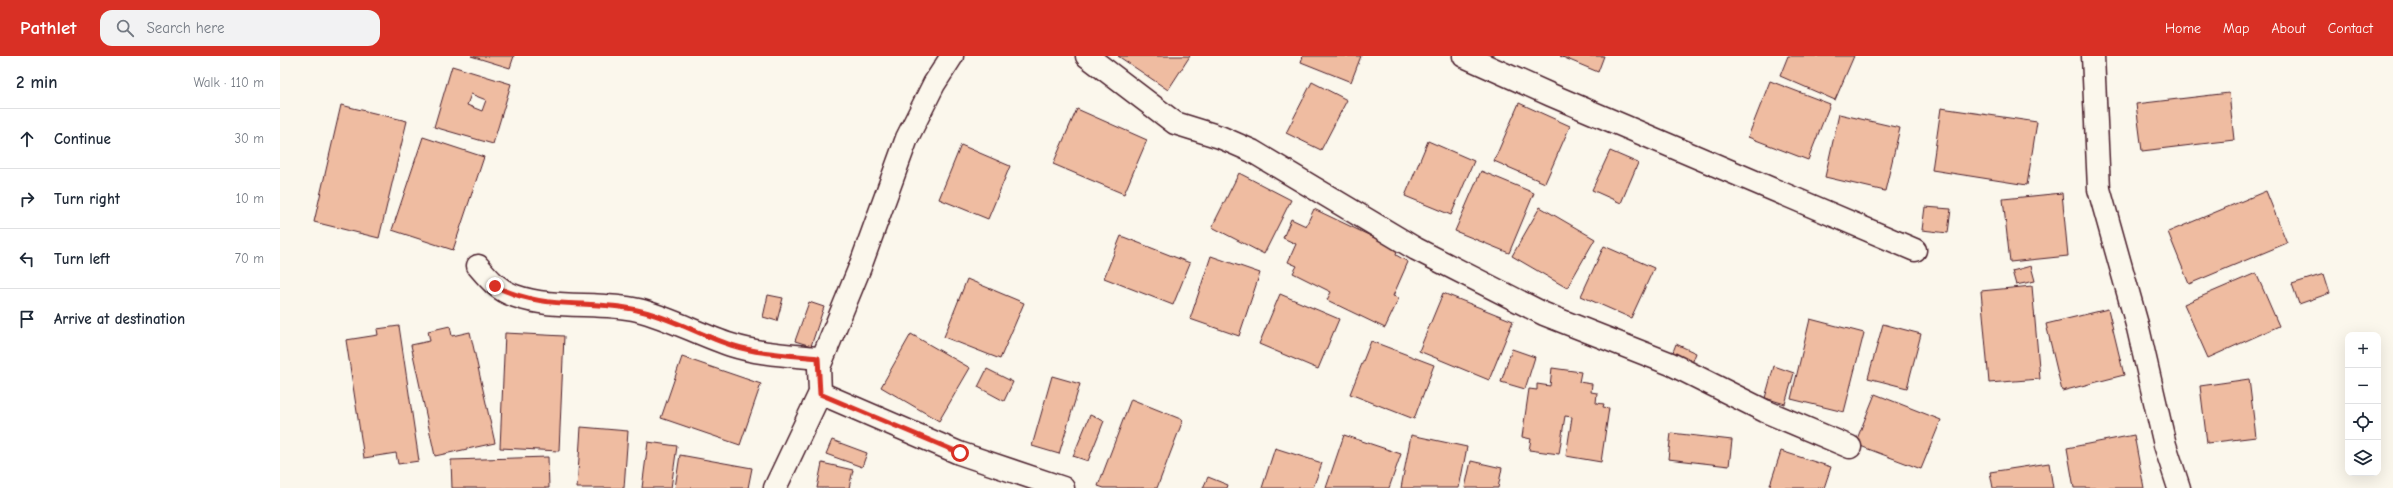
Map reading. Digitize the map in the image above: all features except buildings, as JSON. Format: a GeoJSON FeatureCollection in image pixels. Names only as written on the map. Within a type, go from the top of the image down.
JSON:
{"type":"FeatureCollection","features":[{"type":"Feature","properties":{"kind":"street"},"geometry":{"type":"LineString","coordinates":[[820,367],[860,267],[907,138],[934,84],[952,56]]}},
{"type":"Feature","properties":{"kind":"street"},"geometry":{"type":"LineString","coordinates":[[1087,56],[1175,123],[1220,137],[1252,151],[1416,250],[1544,314],[1670,364],[1765,411],[1850,447]]}},
{"type":"Feature","properties":{"kind":"street"},"geometry":{"type":"LineString","coordinates":[[1464,56],[1515,80],[1915,250]]}},
{"type":"Feature","properties":{"kind":"street"},"geometry":{"type":"LineString","coordinates":[[2093,56],[2099,189],[2138,328],[2165,445],[2179,488]]}},
{"type":"Feature","properties":{"kind":"street"},"geometry":{"type":"LineString","coordinates":[[478,266],[495,286],[515,296],[547,303],[638,310],[693,329],[731,345],[764,353],[818,358],[820,367],[820,394],[775,488]]}},
{"type":"Feature","properties":{"kind":"street"},"geometry":{"type":"LineString","coordinates":[[820,394],[960,453],[1063,488]]}},
{"type":"Feature","properties":{"kind":"route"},"geometry":{"type":"LineString","coordinates":[[495,286],[515,296],[547,303],[638,310],[693,329],[731,345],[764,353],[818,358],[820,367],[820,394],[960,453]]}}]}
